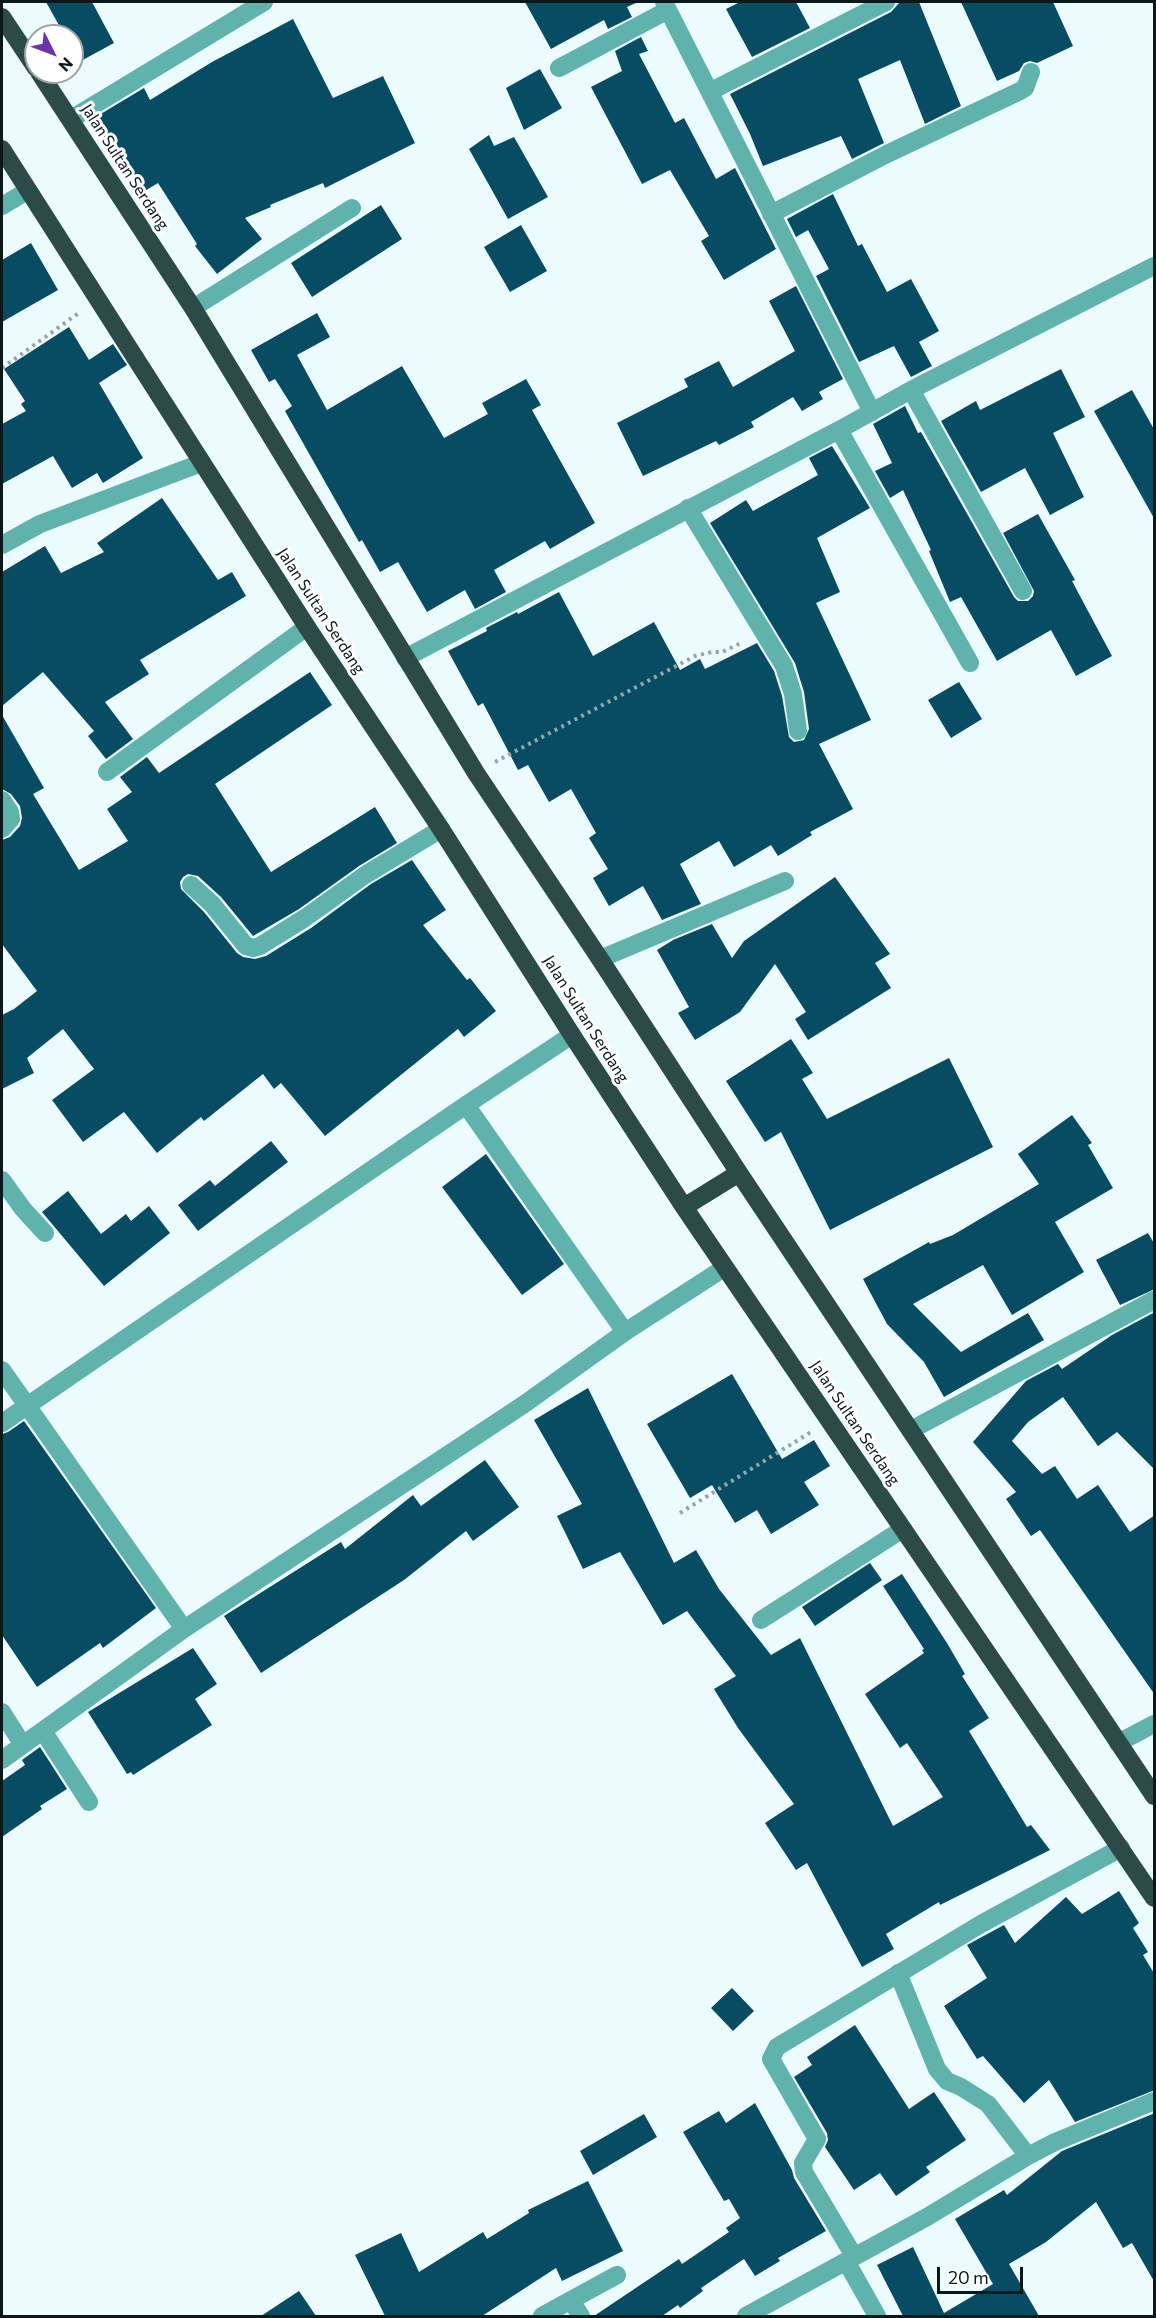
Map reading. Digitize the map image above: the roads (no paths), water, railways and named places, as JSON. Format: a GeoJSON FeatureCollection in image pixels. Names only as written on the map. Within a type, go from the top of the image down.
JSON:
{"type":"FeatureCollection","features":[{"type":"Feature","properties":{"kind":"highway"},"geometry":{"type":"LineString","coordinates":[[2,17],[24,50]]}},
{"type":"Feature","properties":{"kind":"highway","name":"Jalan Sultan Serdang"},"geometry":{"type":"LineString","coordinates":[[47,84],[193,308],[476,773],[739,1173],[1155,1796]]}},
{"type":"Feature","properties":{"kind":"highway","name":"Jalan Sultan Serdang"},"geometry":{"type":"LineString","coordinates":[[2,149],[201,463],[441,829],[724,1268],[1155,1898]]}},
{"type":"Feature","properties":{"kind":"highway"},"geometry":{"type":"LineString","coordinates":[[684,1207],[739,1173]]}},
{"type":"Feature","properties":{"kind":"street"},"geometry":{"type":"LineString","coordinates":[[70,119],[264,2]]}},
{"type":"Feature","properties":{"kind":"street"},"geometry":{"type":"LineString","coordinates":[[711,91],[886,2]]}},
{"type":"Feature","properties":{"kind":"street"},"geometry":{"type":"LineString","coordinates":[[559,68],[666,6],[872,412]]}},
{"type":"Feature","properties":{"kind":"street"},"geometry":{"type":"LineString","coordinates":[[771,214],[886,154],[1020,92],[1025,88],[1031,72]]}},
{"type":"Feature","properties":{"kind":"street"},"geometry":{"type":"LineString","coordinates":[[2,206],[27,191]]}},
{"type":"Feature","properties":{"kind":"street"},"geometry":{"type":"LineString","coordinates":[[193,308],[352,208]]}},
{"type":"Feature","properties":{"kind":"street"},"geometry":{"type":"LineString","coordinates":[[405,658],[911,390],[1155,266]]}},
{"type":"Feature","properties":{"kind":"street"},"geometry":{"type":"LineString","coordinates":[[911,390],[1023,591]]}},
{"type":"Feature","properties":{"kind":"street"},"geometry":{"type":"LineString","coordinates":[[839,430],[970,663]]}},
{"type":"Feature","properties":{"kind":"street"},"geometry":{"type":"LineString","coordinates":[[2,546],[40,524],[201,463]]}},
{"type":"Feature","properties":{"kind":"street"},"geometry":{"type":"LineString","coordinates":[[688,508],[764,633],[789,679],[798,731]]}},
{"type":"Feature","properties":{"kind":"street"},"geometry":{"type":"LineString","coordinates":[[107,772],[307,627]]}},
{"type":"Feature","properties":{"kind":"street"},"geometry":{"type":"LineString","coordinates":[[2,800],[10,812],[11,819],[2,829]]}},
{"type":"Feature","properties":{"kind":"street"},"geometry":{"type":"LineString","coordinates":[[191,885],[212,904],[246,946],[253,948],[305,918],[365,874],[441,829]]}},
{"type":"Feature","properties":{"kind":"street"},"geometry":{"type":"LineString","coordinates":[[600,959],[785,881]]}},
{"type":"Feature","properties":{"kind":"street"},"geometry":{"type":"LineString","coordinates":[[2,1423],[572,1035]]}},
{"type":"Feature","properties":{"kind":"street"},"geometry":{"type":"LineString","coordinates":[[466,1105],[625,1332]]}},
{"type":"Feature","properties":{"kind":"street"},"geometry":{"type":"LineString","coordinates":[[2,1180],[23,1209],[45,1233]]}},
{"type":"Feature","properties":{"kind":"street"},"geometry":{"type":"LineString","coordinates":[[2,1760],[184,1629],[523,1405],[625,1332],[724,1268]]}},
{"type":"Feature","properties":{"kind":"street"},"geometry":{"type":"LineString","coordinates":[[911,1430],[1155,1300]]}},
{"type":"Feature","properties":{"kind":"street"},"geometry":{"type":"LineString","coordinates":[[2,1370],[184,1629]]}},
{"type":"Feature","properties":{"kind":"street"},"geometry":{"type":"LineString","coordinates":[[760,1620],[903,1529]]}},
{"type":"Feature","properties":{"kind":"street"},"geometry":{"type":"LineString","coordinates":[[2,1712],[24,1745]]}},
{"type":"Feature","properties":{"kind":"street"},"geometry":{"type":"LineString","coordinates":[[1118,1743],[1155,1724]]}},
{"type":"Feature","properties":{"kind":"street"},"geometry":{"type":"LineString","coordinates":[[43,1731],[89,1802]]}},
{"type":"Feature","properties":{"kind":"street"},"geometry":{"type":"LineString","coordinates":[[877,2316],[804,2172],[802,2163],[817,2139],[771,2059],[777,2047],[897,1973],[1121,1848]]}},
{"type":"Feature","properties":{"kind":"street"},"geometry":{"type":"LineString","coordinates":[[897,1973],[937,2069],[947,2081],[988,2104],[1028,2156]]}},
{"type":"Feature","properties":{"kind":"street"},"geometry":{"type":"LineString","coordinates":[[746,2316],[927,2217],[1028,2156],[1055,2142],[1155,2101]]}},
{"type":"Feature","properties":{"kind":"street"},"geometry":{"type":"LineString","coordinates":[[542,2316],[576,2309],[617,2276]]}}]}
